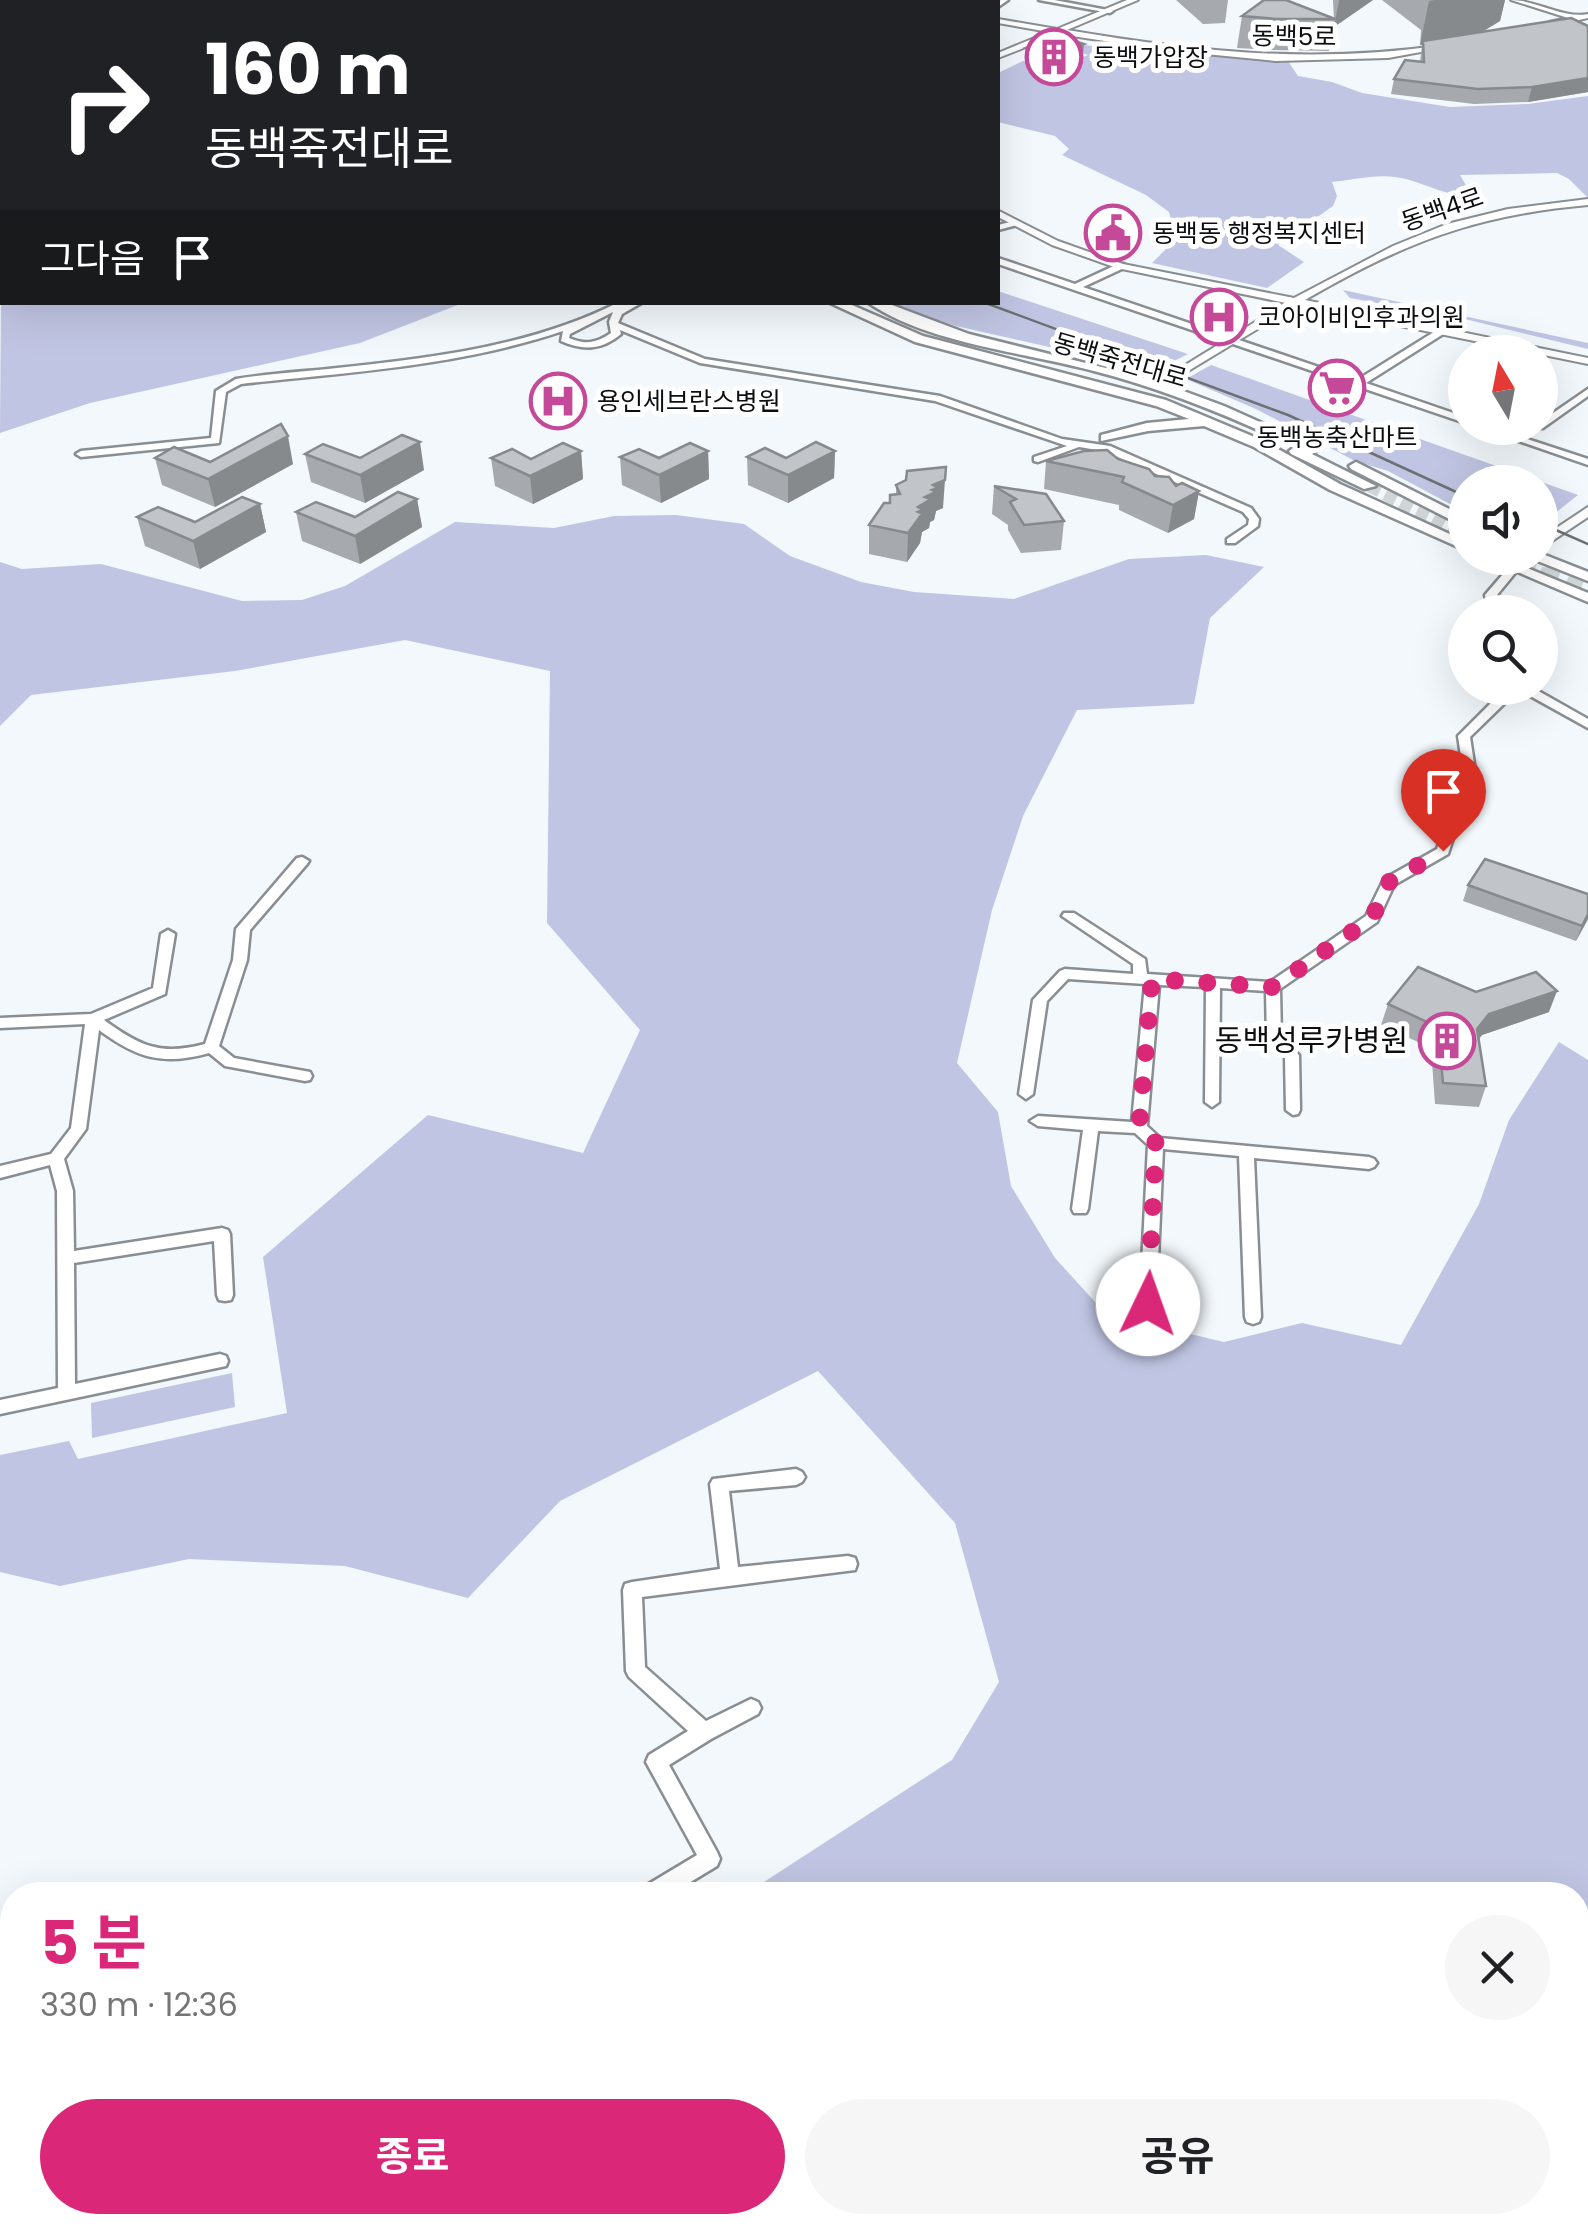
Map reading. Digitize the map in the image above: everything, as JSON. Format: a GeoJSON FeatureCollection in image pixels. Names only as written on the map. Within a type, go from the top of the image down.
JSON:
{"type":"FeatureCollection","features":[{"type":"Feature","properties":{"kind":"main road"},"geometry":{"type":"LineString","coordinates":[[841,305],[919,339],[1154,401],[1209,421],[1448,539]]}},
{"type":"Feature","properties":{"kind":"main road","name":"동백죽전대로"},"geometry":{"type":"LineString","coordinates":[[857,305],[920,334],[1148,391],[1375,485],[1216,406],[1124,374],[987,341],[882,305]]}},
{"type":"Feature","properties":{"kind":"main road"},"geometry":{"type":"LineString","coordinates":[[919,339],[956,342]]}},
{"type":"Feature","properties":{"kind":"main road"},"geometry":{"type":"LineString","coordinates":[[987,341],[1104,364],[1237,408],[1448,515]]}},
{"type":"Feature","properties":{"kind":"main road"},"geometry":{"type":"LineString","coordinates":[[1106,438],[1141,420],[1154,401]]}},
{"type":"Feature","properties":{"kind":"main road"},"geometry":{"type":"LineString","coordinates":[[1106,438],[1162,425],[1209,421]]}},
{"type":"Feature","properties":{"kind":"main road"},"geometry":{"type":"LineString","coordinates":[[1426,530],[1448,533]]}},
{"type":"Feature","properties":{"kind":"main road"},"geometry":{"type":"LineString","coordinates":[[1558,566],[1588,581]]}},
{"type":"Feature","properties":{"kind":"main road"},"geometry":{"type":"LineString","coordinates":[[1545,575],[1588,597]]}},
{"type":"Feature","properties":{"kind":"main road"},"geometry":{"type":"LineString","coordinates":[[1588,581],[1578,591],[1588,597]]}},
{"type":"Feature","properties":{"kind":"street"},"geometry":{"type":"LineString","coordinates":[[1042,0],[1110,11]]}},
{"type":"Feature","properties":{"kind":"street"},"geometry":{"type":"LineString","coordinates":[[1000,55],[1134,0]]}},
{"type":"Feature","properties":{"kind":"street"},"geometry":{"type":"LineString","coordinates":[[1514,0],[1585,19]]}},
{"type":"Feature","properties":{"kind":"street"},"geometry":{"type":"LineString","coordinates":[[1542,26],[1585,19]]}},
{"type":"Feature","properties":{"kind":"street","name":"동백5로"},"geometry":{"type":"LineString","coordinates":[[1000,20],[1219,54],[1274,58],[1374,56],[1449,46]]}},
{"type":"Feature","properties":{"kind":"street","name":"동백4로"},"geometry":{"type":"LineString","coordinates":[[1165,382],[1344,274],[1433,232],[1504,212],[1588,202]]}},
{"type":"Feature","properties":{"kind":"street"},"geometry":{"type":"LineString","coordinates":[[1000,215],[1075,252],[1121,266],[1588,361]]}},
{"type":"Feature","properties":{"kind":"street"},"geometry":{"type":"LineString","coordinates":[[1000,227],[1014,223]]}},
{"type":"Feature","properties":{"kind":"street"},"geometry":{"type":"LineString","coordinates":[[1000,261],[1448,414]]}},
{"type":"Feature","properties":{"kind":"street"},"geometry":{"type":"LineString","coordinates":[[1074,288],[1121,266]]}},
{"type":"Feature","properties":{"kind":"street"},"geometry":{"type":"LineString","coordinates":[[81,454],[216,441],[221,391],[238,382],[423,363],[544,336],[620,305]]}},
{"type":"Feature","properties":{"kind":"street"},"geometry":{"type":"LineString","coordinates":[[613,337],[618,312],[633,305]]}},
{"type":"Feature","properties":{"kind":"street"},"geometry":{"type":"LineString","coordinates":[[544,336],[564,336],[588,320]]}},
{"type":"Feature","properties":{"kind":"street"},"geometry":{"type":"LineString","coordinates":[[614,325],[703,360],[938,398],[1060,442],[1116,451],[1236,503],[1254,519],[1246,534],[1231,541]]}},
{"type":"Feature","properties":{"kind":"street"},"geometry":{"type":"LineString","coordinates":[[1359,383],[1445,329]]}},
{"type":"Feature","properties":{"kind":"street"},"geometry":{"type":"LineString","coordinates":[[564,336],[566,341],[585,346],[613,337],[644,337]]}},
{"type":"Feature","properties":{"kind":"street"},"geometry":{"type":"LineString","coordinates":[[1558,413],[1588,392]]}},
{"type":"Feature","properties":{"kind":"street"},"geometry":{"type":"LineString","coordinates":[[1038,459],[1106,438]]}},
{"type":"Feature","properties":{"kind":"street"},"geometry":{"type":"LineString","coordinates":[[1536,445],[1588,462]]}},
{"type":"Feature","properties":{"kind":"street"},"geometry":{"type":"LineString","coordinates":[[1558,533],[1588,511]]}},
{"type":"Feature","properties":{"kind":"street"},"geometry":{"type":"LineString","coordinates":[[1491,595],[1509,575]]}},
{"type":"Feature","properties":{"kind":"street"},"geometry":{"type":"LineString","coordinates":[[1026,1094],[1040,1000],[1065,974],[1273,987],[1372,918],[1389,882],[1443,851],[1470,770],[1464,736],[1495,705]]}},
{"type":"Feature","properties":{"kind":"street"},"geometry":{"type":"LineString","coordinates":[[1554,705],[1588,724]]}},
{"type":"Feature","properties":{"kind":"street"},"geometry":{"type":"LineString","coordinates":[[211,1047],[240,960],[243,929],[302,861]]}},
{"type":"Feature","properties":{"kind":"street"},"geometry":{"type":"LineString","coordinates":[[1069,916],[1140,962],[1146,979],[1139,1128]]}},
{"type":"Feature","properties":{"kind":"street"},"geometry":{"type":"LineString","coordinates":[[0,1023],[93,1020],[160,991],[168,934]]}},
{"type":"Feature","properties":{"kind":"street"},"geometry":{"type":"LineString","coordinates":[[1212,1102],[1213,983]]}},
{"type":"Feature","properties":{"kind":"street"},"geometry":{"type":"LineString","coordinates":[[1273,987],[1274,1040],[1292,1055],[1293,1110]]}},
{"type":"Feature","properties":{"kind":"street"},"geometry":{"type":"LineString","coordinates":[[93,1020],[137,1052],[178,1058],[211,1047]]}},
{"type":"Feature","properties":{"kind":"street"},"geometry":{"type":"LineString","coordinates":[[0,1172],[56,1158],[78,1128],[93,1020]]}},
{"type":"Feature","properties":{"kind":"street"},"geometry":{"type":"LineString","coordinates":[[211,1047],[230,1062],[306,1076]]}},
{"type":"Feature","properties":{"kind":"street"},"geometry":{"type":"LineString","coordinates":[[1038,1121],[1139,1128],[1156,1143],[1369,1163]]}},
{"type":"Feature","properties":{"kind":"street"},"geometry":{"type":"LineString","coordinates":[[1080,1209],[1090,1124]]}},
{"type":"Feature","properties":{"kind":"street"},"geometry":{"type":"LineString","coordinates":[[1148,1304],[1156,1143]]}},
{"type":"Feature","properties":{"kind":"street"},"geometry":{"type":"LineString","coordinates":[[1246,1152],[1253,1317]]}},
{"type":"Feature","properties":{"kind":"street"},"geometry":{"type":"LineString","coordinates":[[56,1158],[65,1191],[67,1393]]}},
{"type":"Feature","properties":{"kind":"street"},"geometry":{"type":"LineString","coordinates":[[66,1258],[222,1234],[225,1295]]}},
{"type":"Feature","properties":{"kind":"street"},"geometry":{"type":"LineString","coordinates":[[0,1407],[220,1361]]}},
{"type":"Feature","properties":{"kind":"street"},"geometry":{"type":"LineString","coordinates":[[730,1576],[719,1484],[796,1476]]}},
{"type":"Feature","properties":{"kind":"street"},"geometry":{"type":"LineString","coordinates":[[704,1732],[636,1670],[632,1590],[848,1564]]}},
{"type":"Feature","properties":{"kind":"street"},"geometry":{"type":"LineString","coordinates":[[671,1882],[710,1858],[656,1762],[751,1708]]}},
{"type":"Feature","properties":{"kind":"shaded area"},"geometry":{"type":"Polygon","coordinates":[[[1139,45],[1288,61],[1298,76],[1362,93],[1450,107],[1528,104],[1588,96],[1588,198],[1557,173],[1460,175],[1471,194],[1461,195],[1395,177],[1332,182],[1337,196],[1333,206],[1278,245],[1304,262],[1267,288],[1152,263],[1176,239],[1169,212],[1146,195],[1062,155],[1069,149],[1055,136],[1000,122],[1000,72],[1023,61],[1051,69],[1088,55],[1061,46],[1130,50],[1139,45]]]}},
{"type":"Feature","properties":{"kind":"shaded area"},"geometry":{"type":"Polygon","coordinates":[[[1343,290],[1551,335],[1531,335],[1350,298],[1343,290]]]}},
{"type":"Feature","properties":{"kind":"shaded area"},"geometry":{"type":"Polygon","coordinates":[[[1000,292],[1188,354],[1158,369],[1142,368],[956,326],[893,305],[1000,305],[1000,292]]]}},
{"type":"Feature","properties":{"kind":"shaded area"},"geometry":{"type":"Polygon","coordinates":[[[1,305],[458,305],[360,343],[90,403],[0,433],[1,305]]]}},
{"type":"Feature","properties":{"kind":"shaded area"},"geometry":{"type":"Polygon","coordinates":[[[1558,337],[1588,343],[1588,349],[1558,342],[1558,337]]]}},
{"type":"Feature","properties":{"kind":"shaded area"},"geometry":{"type":"Polygon","coordinates":[[[1211,365],[1493,465],[1448,465],[1448,503],[1388,471],[1355,461],[1256,409],[1186,379],[1211,365]]]}},
{"type":"Feature","properties":{"kind":"shaded area"},"geometry":{"type":"Polygon","coordinates":[[[1558,488],[1578,495],[1558,511],[1558,488]]]}},
{"type":"Feature","properties":{"kind":"shaded area"},"geometry":{"type":"Polygon","coordinates":[[[676,515],[744,524],[790,556],[861,582],[914,592],[1014,599],[1129,559],[1206,555],[1264,567],[1210,618],[1194,704],[1077,710],[1023,816],[992,910],[957,1063],[998,1112],[1011,1186],[1055,1258],[1106,1314],[1224,1342],[1302,1323],[1401,1345],[1479,1204],[1509,1120],[1559,1042],[1588,1060],[1588,1882],[764,1882],[952,1760],[999,1682],[955,1523],[818,1371],[560,1501],[468,1598],[345,1566],[189,1559],[60,1586],[0,1572],[0,1455],[69,1441],[78,1459],[287,1413],[263,1257],[428,1115],[583,1153],[640,1030],[547,923],[550,671],[405,640],[235,671],[31,695],[0,726],[0,562],[22,569],[101,564],[242,601],[302,600],[345,586],[455,522],[554,528],[614,516],[676,515]]]}},
{"type":"Feature","properties":{"kind":"shaded area"},"geometry":{"type":"Polygon","coordinates":[[[232,1373],[235,1407],[92,1438],[91,1403],[232,1373]]]}},
{"type":"Feature","properties":{"kind":"building"},"geometry":{"type":"Polygon","coordinates":[[[1264,0],[1286,0],[1335,19],[1242,16],[1264,0]]]}},
{"type":"Feature","properties":{"kind":"building"},"geometry":{"type":"Polygon","coordinates":[[[1571,18],[1588,26],[1588,78],[1532,87],[1478,89],[1394,79],[1405,60],[1424,62],[1423,41],[1571,18]]]}},
{"type":"Feature","properties":{"kind":"building"},"geometry":{"type":"Polygon","coordinates":[[[1059,36],[1084,44],[1051,56],[1026,48],[1059,36]]]}},
{"type":"Feature","properties":{"kind":"building"},"geometry":{"type":"Polygon","coordinates":[[[281,424],[288,436],[208,479],[155,458],[174,447],[210,462],[281,424]]]}},
{"type":"Feature","properties":{"kind":"building"},"geometry":{"type":"Polygon","coordinates":[[[402,435],[420,442],[360,475],[305,454],[323,444],[360,458],[402,435]]]}},
{"type":"Feature","properties":{"kind":"building"},"geometry":{"type":"Polygon","coordinates":[[[816,442],[835,451],[788,475],[747,457],[765,448],[786,458],[816,442]]]}},
{"type":"Feature","properties":{"kind":"building"},"geometry":{"type":"Polygon","coordinates":[[[563,443],[581,451],[530,476],[491,458],[512,449],[531,459],[563,443]]]}},
{"type":"Feature","properties":{"kind":"building"},"geometry":{"type":"Polygon","coordinates":[[[690,443],[708,451],[659,475],[620,457],[639,449],[659,458],[690,443]]]}},
{"type":"Feature","properties":{"kind":"building"},"geometry":{"type":"Polygon","coordinates":[[[1107,450],[1118,459],[1149,469],[1155,476],[1169,477],[1176,486],[1182,483],[1199,491],[1173,505],[1122,482],[1124,477],[1046,461],[1084,451],[1107,450]]]}},
{"type":"Feature","properties":{"kind":"building"},"geometry":{"type":"Polygon","coordinates":[[[946,467],[945,480],[933,485],[938,488],[932,490],[936,492],[925,497],[931,499],[918,507],[922,514],[908,533],[869,525],[884,503],[890,503],[890,495],[900,494],[896,485],[906,480],[907,471],[946,467]]]}},
{"type":"Feature","properties":{"kind":"building"},"geometry":{"type":"Polygon","coordinates":[[[994,486],[1046,494],[1064,521],[1024,525],[1010,502],[1016,499],[994,486]]]}},
{"type":"Feature","properties":{"kind":"building"},"geometry":{"type":"Polygon","coordinates":[[[398,492],[417,499],[355,536],[296,512],[316,502],[355,517],[398,492]]]}},
{"type":"Feature","properties":{"kind":"building"},"geometry":{"type":"Polygon","coordinates":[[[242,497],[260,504],[193,541],[137,517],[158,507],[195,522],[242,497]]]}},
{"type":"Feature","properties":{"kind":"building"},"geometry":{"type":"Polygon","coordinates":[[[1485,859],[1588,894],[1588,914],[1582,926],[1468,885],[1485,859]]]}},
{"type":"Feature","properties":{"kind":"building"},"geometry":{"type":"Polygon","coordinates":[[[1418,967],[1476,992],[1536,972],[1557,991],[1489,1014],[1477,1029],[1486,1086],[1443,1083],[1438,1027],[1388,1004],[1418,967]]]}},
{"type":"Feature","properties":{"kind":"tunnel"},"geometry":{"type":"LineString","coordinates":[[1369,486],[1448,527]]}},
{"type":"Feature","properties":{"kind":"tunnel"},"geometry":{"type":"LineString","coordinates":[[1548,575],[1588,592]]}},
{"type":"Feature","properties":{"kind":"tram line"},"geometry":{"type":"LineString","coordinates":[[991,305],[1288,415],[1448,488]]}},
{"type":"Feature","properties":{"kind":"tram line"},"geometry":{"type":"LineString","coordinates":[[1558,531],[1588,544]]}},
{"type":"Feature","properties":{"kind":"place","name":"동백가압장"},"geometry":{"type":"Point","coordinates":[1054,57]}},
{"type":"Feature","properties":{"kind":"place","name":"동백동 행정복지센터"},"geometry":{"type":"Point","coordinates":[1113,233]}},
{"type":"Feature","properties":{"kind":"place","name":"코아이비인후과의원"},"geometry":{"type":"Point","coordinates":[1219,317]}},
{"type":"Feature","properties":{"kind":"place","name":"동백농축산마트"},"geometry":{"type":"Point","coordinates":[1337,388]}},
{"type":"Feature","properties":{"kind":"place","name":"용인세브란스병원"},"geometry":{"type":"Point","coordinates":[558,401]}},
{"type":"Feature","properties":{"kind":"place","name":"동백성루카병원"},"geometry":{"type":"Point","coordinates":[1447,1041]}},
{"type":"Feature","properties":{"kind":"route"},"geometry":{"type":"LineString","coordinates":[[1148,1304],[1156,1143],[1139,1128],[1152,979],[1273,987],[1372,918],[1389,882],[1443,851]]}}]}
